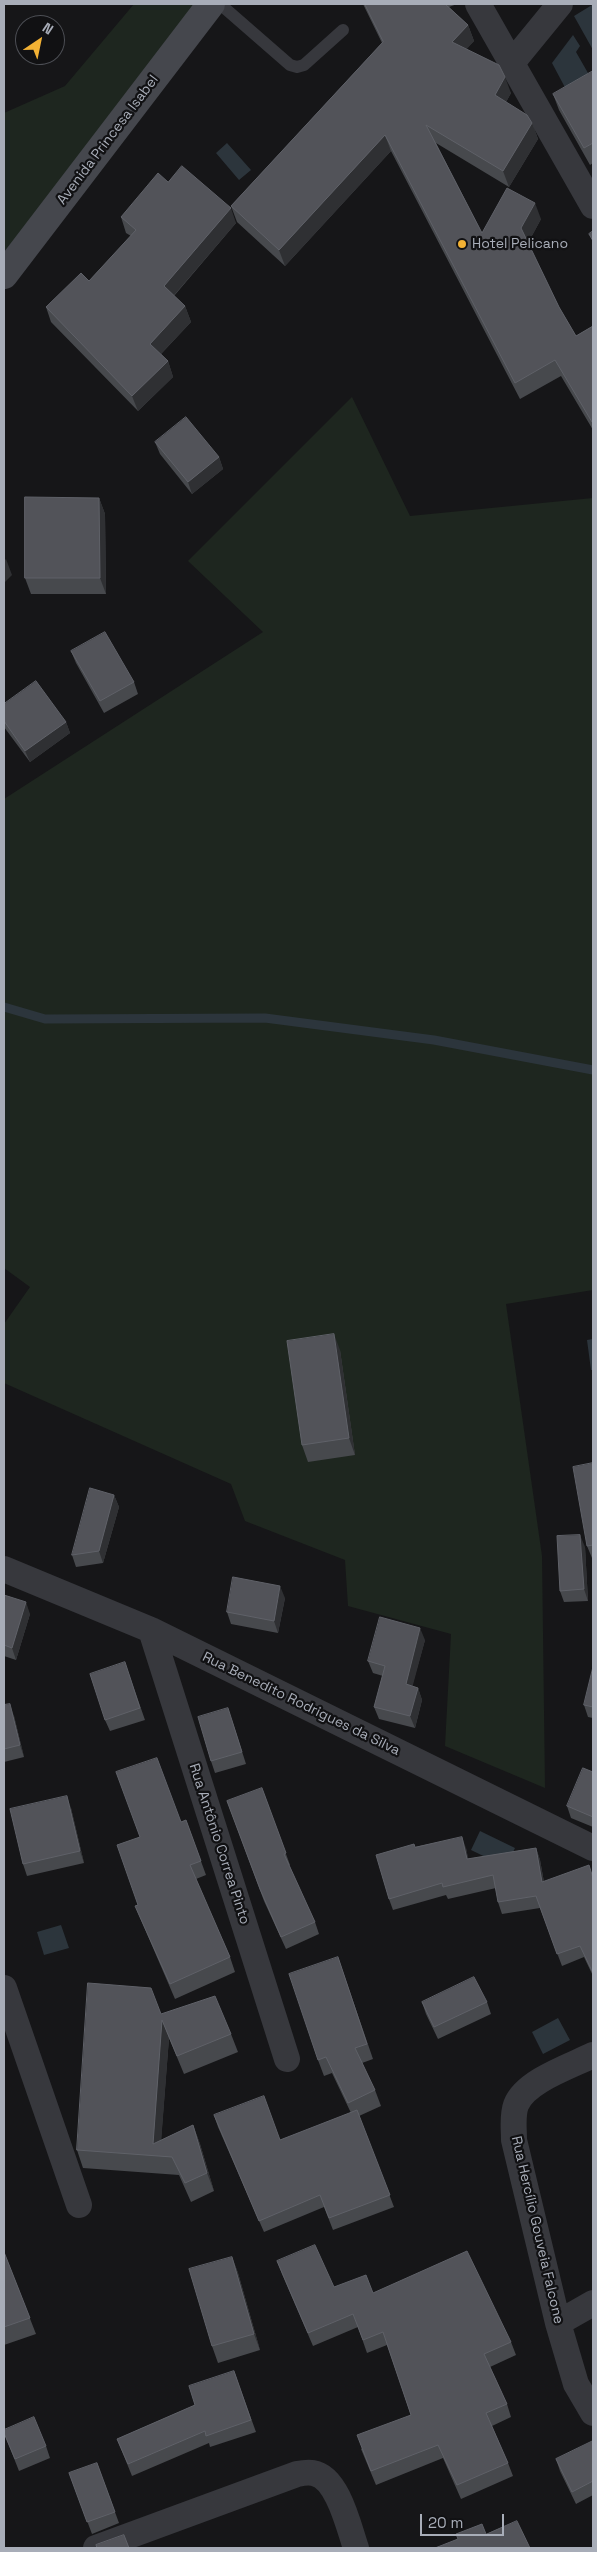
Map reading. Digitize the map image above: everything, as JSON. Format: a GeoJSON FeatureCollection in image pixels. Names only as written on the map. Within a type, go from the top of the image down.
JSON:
{"type":"FeatureCollection","features":[{"type":"Feature","properties":{"kind":"main road","name":"Avenida Princesa Isabel"},"geometry":{"type":"LineString","coordinates":[[4,275],[210,4]]}},
{"type":"Feature","properties":{"kind":"street"},"geometry":{"type":"LineString","coordinates":[[478,4],[593,206]]}},
{"type":"Feature","properties":{"kind":"street"},"geometry":{"type":"LineString","coordinates":[[511,64],[560,4]]}},
{"type":"Feature","properties":{"kind":"street","name":"Rua Benedito Rodrigues da Silva"},"geometry":{"type":"LineString","coordinates":[[4,1569],[151,1630],[593,1848]]}},
{"type":"Feature","properties":{"kind":"street","name":"Rua Antônio Correa Pinto"},"geometry":{"type":"LineString","coordinates":[[151,1630],[287,2059]]}},
{"type":"Feature","properties":{"kind":"street"},"geometry":{"type":"LineString","coordinates":[[4,1988],[79,2205]]}},
{"type":"Feature","properties":{"kind":"street","name":"Rua Hercílio Gouveia Falcone"},"geometry":{"type":"LineString","coordinates":[[593,2055],[532,2085],[516,2104],[513,2118],[514,2140],[558,2323],[576,2384],[593,2413]]}},
{"type":"Feature","properties":{"kind":"street"},"geometry":{"type":"LineString","coordinates":[[558,2323],[593,2303]]}},
{"type":"Feature","properties":{"kind":"street"},"geometry":{"type":"LineString","coordinates":[[96,2548],[298,2474],[314,2473],[324,2479],[337,2493],[356,2548]]}},
{"type":"Feature","properties":{"kind":"lane"},"geometry":{"type":"LineString","coordinates":[[220,4],[290,64],[297,67],[304,65],[343,30]]}},
{"type":"Feature","properties":{"kind":"shaded area"},"geometry":{"type":"Polygon","coordinates":[[[134,4],[203,4],[4,263],[4,113],[65,86],[134,4]]]}},
{"type":"Feature","properties":{"kind":"shaded area"},"geometry":{"type":"Polygon","coordinates":[[[592,5],[593,8],[593,50],[574,16],[592,5]]]}},
{"type":"Feature","properties":{"kind":"shaded area"},"geometry":{"type":"Polygon","coordinates":[[[573,35],[580,46],[576,52],[592,80],[569,95],[552,63],[573,35]]]}},
{"type":"Feature","properties":{"kind":"shaded area"},"geometry":{"type":"Polygon","coordinates":[[[227,143],[251,170],[239,180],[216,153],[227,143]]]}},
{"type":"Feature","properties":{"kind":"shaded area"},"geometry":{"type":"Polygon","coordinates":[[[352,397],[410,516],[593,498],[593,1290],[506,1304],[542,1556],[545,1788],[445,1746],[451,1634],[348,1606],[345,1560],[245,1521],[231,1484],[4,1383],[4,1324],[30,1287],[4,1268],[4,799],[263,632],[188,561],[352,397]]]}},
{"type":"Feature","properties":{"kind":"shaded area"},"geometry":{"type":"Polygon","coordinates":[[[593,1339],[593,1370],[591,1370],[587,1340],[593,1339]]]}},
{"type":"Feature","properties":{"kind":"shaded area"},"geometry":{"type":"Polygon","coordinates":[[[480,1831],[515,1848],[506,1867],[471,1850],[480,1831]]]}},
{"type":"Feature","properties":{"kind":"shaded area"},"geometry":{"type":"Polygon","coordinates":[[[61,1925],[69,1948],[44,1955],[37,1932],[61,1925]]]}},
{"type":"Feature","properties":{"kind":"shaded area"},"geometry":{"type":"Polygon","coordinates":[[[558,2018],[570,2040],[543,2054],[532,2032],[558,2018]]]}},
{"type":"Feature","properties":{"kind":"building"},"geometry":{"type":"Polygon","coordinates":[[[365,4],[445,4],[468,25],[452,42],[499,65],[505,77],[495,95],[527,115],[532,123],[503,171],[426,125],[482,233],[507,188],[535,203],[521,228],[559,307],[576,336],[593,326],[592,422],[555,360],[515,383],[385,135],[279,250],[231,206],[383,42],[365,4]]]}},
{"type":"Feature","properties":{"kind":"building"},"geometry":{"type":"Polygon","coordinates":[[[593,71],[593,143],[584,148],[553,94],[593,71]]]}},
{"type":"Feature","properties":{"kind":"building"},"geometry":{"type":"Polygon","coordinates":[[[182,166],[231,208],[164,286],[185,306],[150,344],[168,361],[132,396],[46,307],[81,273],[89,281],[136,230],[121,217],[158,173],[168,182],[182,166]]]}},
{"type":"Feature","properties":{"kind":"building"},"geometry":{"type":"Polygon","coordinates":[[[593,231],[593,241],[589,234],[593,231]]]}},
{"type":"Feature","properties":{"kind":"building"},"geometry":{"type":"Polygon","coordinates":[[[186,417],[219,457],[188,482],[155,442],[186,417]]]}},
{"type":"Feature","properties":{"kind":"building"},"geometry":{"type":"Polygon","coordinates":[[[25,497],[99,498],[100,578],[25,578],[25,497]]]}},
{"type":"Feature","properties":{"kind":"building"},"geometry":{"type":"Polygon","coordinates":[[[105,632],[134,682],[100,701],[71,651],[105,632]]]}},
{"type":"Feature","properties":{"kind":"building"},"geometry":{"type":"Polygon","coordinates":[[[36,681],[66,722],[25,751],[4,721],[4,704],[36,681]]]}},
{"type":"Feature","properties":{"kind":"building"},"geometry":{"type":"Polygon","coordinates":[[[334,1334],[349,1438],[302,1445],[287,1341],[334,1334]]]}},
{"type":"Feature","properties":{"kind":"building"},"geometry":{"type":"Polygon","coordinates":[[[593,1463],[593,1545],[587,1546],[573,1467],[593,1463]]]}},
{"type":"Feature","properties":{"kind":"building"},"geometry":{"type":"Polygon","coordinates":[[[90,1488],[114,1495],[99,1551],[72,1555],[90,1488]]]}},
{"type":"Feature","properties":{"kind":"building"},"geometry":{"type":"Polygon","coordinates":[[[580,1535],[584,1589],[560,1591],[557,1536],[580,1535]]]}},
{"type":"Feature","properties":{"kind":"building"},"geometry":{"type":"Polygon","coordinates":[[[233,1577],[280,1586],[274,1621],[227,1612],[233,1577]]]}},
{"type":"Feature","properties":{"kind":"building"},"geometry":{"type":"Polygon","coordinates":[[[4,1595],[26,1602],[12,1648],[4,1645],[4,1595]]]}},
{"type":"Feature","properties":{"kind":"building"},"geometry":{"type":"Polygon","coordinates":[[[380,1617],[420,1628],[406,1684],[418,1688],[410,1716],[374,1707],[385,1666],[368,1661],[380,1617]]]}},
{"type":"Feature","properties":{"kind":"building"},"geometry":{"type":"Polygon","coordinates":[[[125,1662],[140,1708],[105,1720],[90,1674],[125,1662]]]}},
{"type":"Feature","properties":{"kind":"building"},"geometry":{"type":"Polygon","coordinates":[[[593,1667],[593,1707],[584,1705],[593,1667]]]}},
{"type":"Feature","properties":{"kind":"building"},"geometry":{"type":"Polygon","coordinates":[[[10,1704],[20,1745],[4,1749],[4,1705],[10,1704]]]}},
{"type":"Feature","properties":{"kind":"building"},"geometry":{"type":"Polygon","coordinates":[[[228,1708],[242,1752],[211,1761],[198,1717],[228,1708]]]}},
{"type":"Feature","properties":{"kind":"building"},"geometry":{"type":"Polygon","coordinates":[[[157,1758],[181,1822],[186,1820],[201,1861],[190,1865],[230,1957],[170,1984],[135,1906],[138,1905],[117,1845],[140,1837],[116,1772],[157,1758]]]}},
{"type":"Feature","properties":{"kind":"building"},"geometry":{"type":"Polygon","coordinates":[[[583,1768],[593,1772],[593,1817],[567,1806],[583,1768]]]}},
{"type":"Feature","properties":{"kind":"building"},"geometry":{"type":"Polygon","coordinates":[[[262,1788],[286,1853],[284,1854],[315,1922],[281,1937],[260,1889],[227,1801],[262,1788]]]}},
{"type":"Feature","properties":{"kind":"building"},"geometry":{"type":"Polygon","coordinates":[[[67,1796],[80,1851],[23,1864],[10,1809],[67,1796]]]}},
{"type":"Feature","properties":{"kind":"building"},"geometry":{"type":"Polygon","coordinates":[[[462,1837],[467,1859],[536,1848],[542,1882],[589,1865],[593,1878],[593,1973],[580,1946],[557,1954],[536,1896],[498,1902],[493,1875],[443,1887],[442,1883],[389,1899],[376,1855],[414,1844],[415,1847],[462,1837]]]}},
{"type":"Feature","properties":{"kind":"building"},"geometry":{"type":"Polygon","coordinates":[[[338,1957],[367,2044],[355,2048],[375,2090],[348,2103],[326,2057],[318,2060],[289,1974],[338,1957]]]}},
{"type":"Feature","properties":{"kind":"building"},"geometry":{"type":"Polygon","coordinates":[[[474,1977],[487,2002],[434,2027],[422,2002],[474,1977]]]}},
{"type":"Feature","properties":{"kind":"building"},"geometry":{"type":"Polygon","coordinates":[[[88,1983],[151,1988],[161,2014],[215,1996],[231,2034],[177,2056],[162,2020],[153,2144],[193,2125],[207,2173],[185,2183],[172,2157],[77,2150],[88,1983]]]}},
{"type":"Feature","properties":{"kind":"building"},"geometry":{"type":"Polygon","coordinates":[[[264,2096],[280,2140],[357,2110],[390,2195],[329,2218],[320,2195],[259,2221],[214,2115],[264,2096]]]}},
{"type":"Feature","properties":{"kind":"building"},"geometry":{"type":"Polygon","coordinates":[[[315,2245],[334,2287],[366,2275],[373,2293],[467,2251],[511,2342],[484,2354],[507,2404],[486,2413],[508,2463],[457,2485],[438,2445],[371,2471],[357,2435],[411,2415],[383,2332],[363,2340],[353,2314],[308,2333],[277,2261],[315,2245]]]}},
{"type":"Feature","properties":{"kind":"building"},"geometry":{"type":"Polygon","coordinates":[[[4,2252],[30,2318],[4,2327],[4,2252]]]}},
{"type":"Feature","properties":{"kind":"building"},"geometry":{"type":"Polygon","coordinates":[[[232,2257],[254,2334],[212,2346],[189,2269],[232,2257]]]}},
{"type":"Feature","properties":{"kind":"building"},"geometry":{"type":"Polygon","coordinates":[[[234,2371],[251,2420],[206,2436],[205,2431],[128,2464],[117,2439],[195,2405],[189,2386],[234,2371]]]}},
{"type":"Feature","properties":{"kind":"building"},"geometry":{"type":"Polygon","coordinates":[[[34,2417],[46,2446],[15,2459],[4,2430],[34,2417]]]}},
{"type":"Feature","properties":{"kind":"building"},"geometry":{"type":"Polygon","coordinates":[[[593,2441],[593,2481],[572,2492],[556,2459],[593,2441]]]}},
{"type":"Feature","properties":{"kind":"building"},"geometry":{"type":"Polygon","coordinates":[[[97,2463],[115,2512],[87,2522],[69,2473],[97,2463]]]}},
{"type":"Feature","properties":{"kind":"building"},"geometry":{"type":"Polygon","coordinates":[[[517,2521],[530,2548],[435,2548],[458,2539],[456,2534],[482,2524],[486,2534],[517,2521]]]}},
{"type":"Feature","properties":{"kind":"building"},"geometry":{"type":"Polygon","coordinates":[[[124,2535],[129,2548],[97,2548],[96,2545],[124,2535]]]}},
{"type":"Feature","properties":{"kind":"waterway"},"geometry":{"type":"LineString","coordinates":[[4,1007],[45,1019],[265,1018],[434,1040],[593,1070]]}},
{"type":"Feature","properties":{"kind":"place","name":"Hotel Pelicano"},"geometry":{"type":"Point","coordinates":[462,244]}}]}
